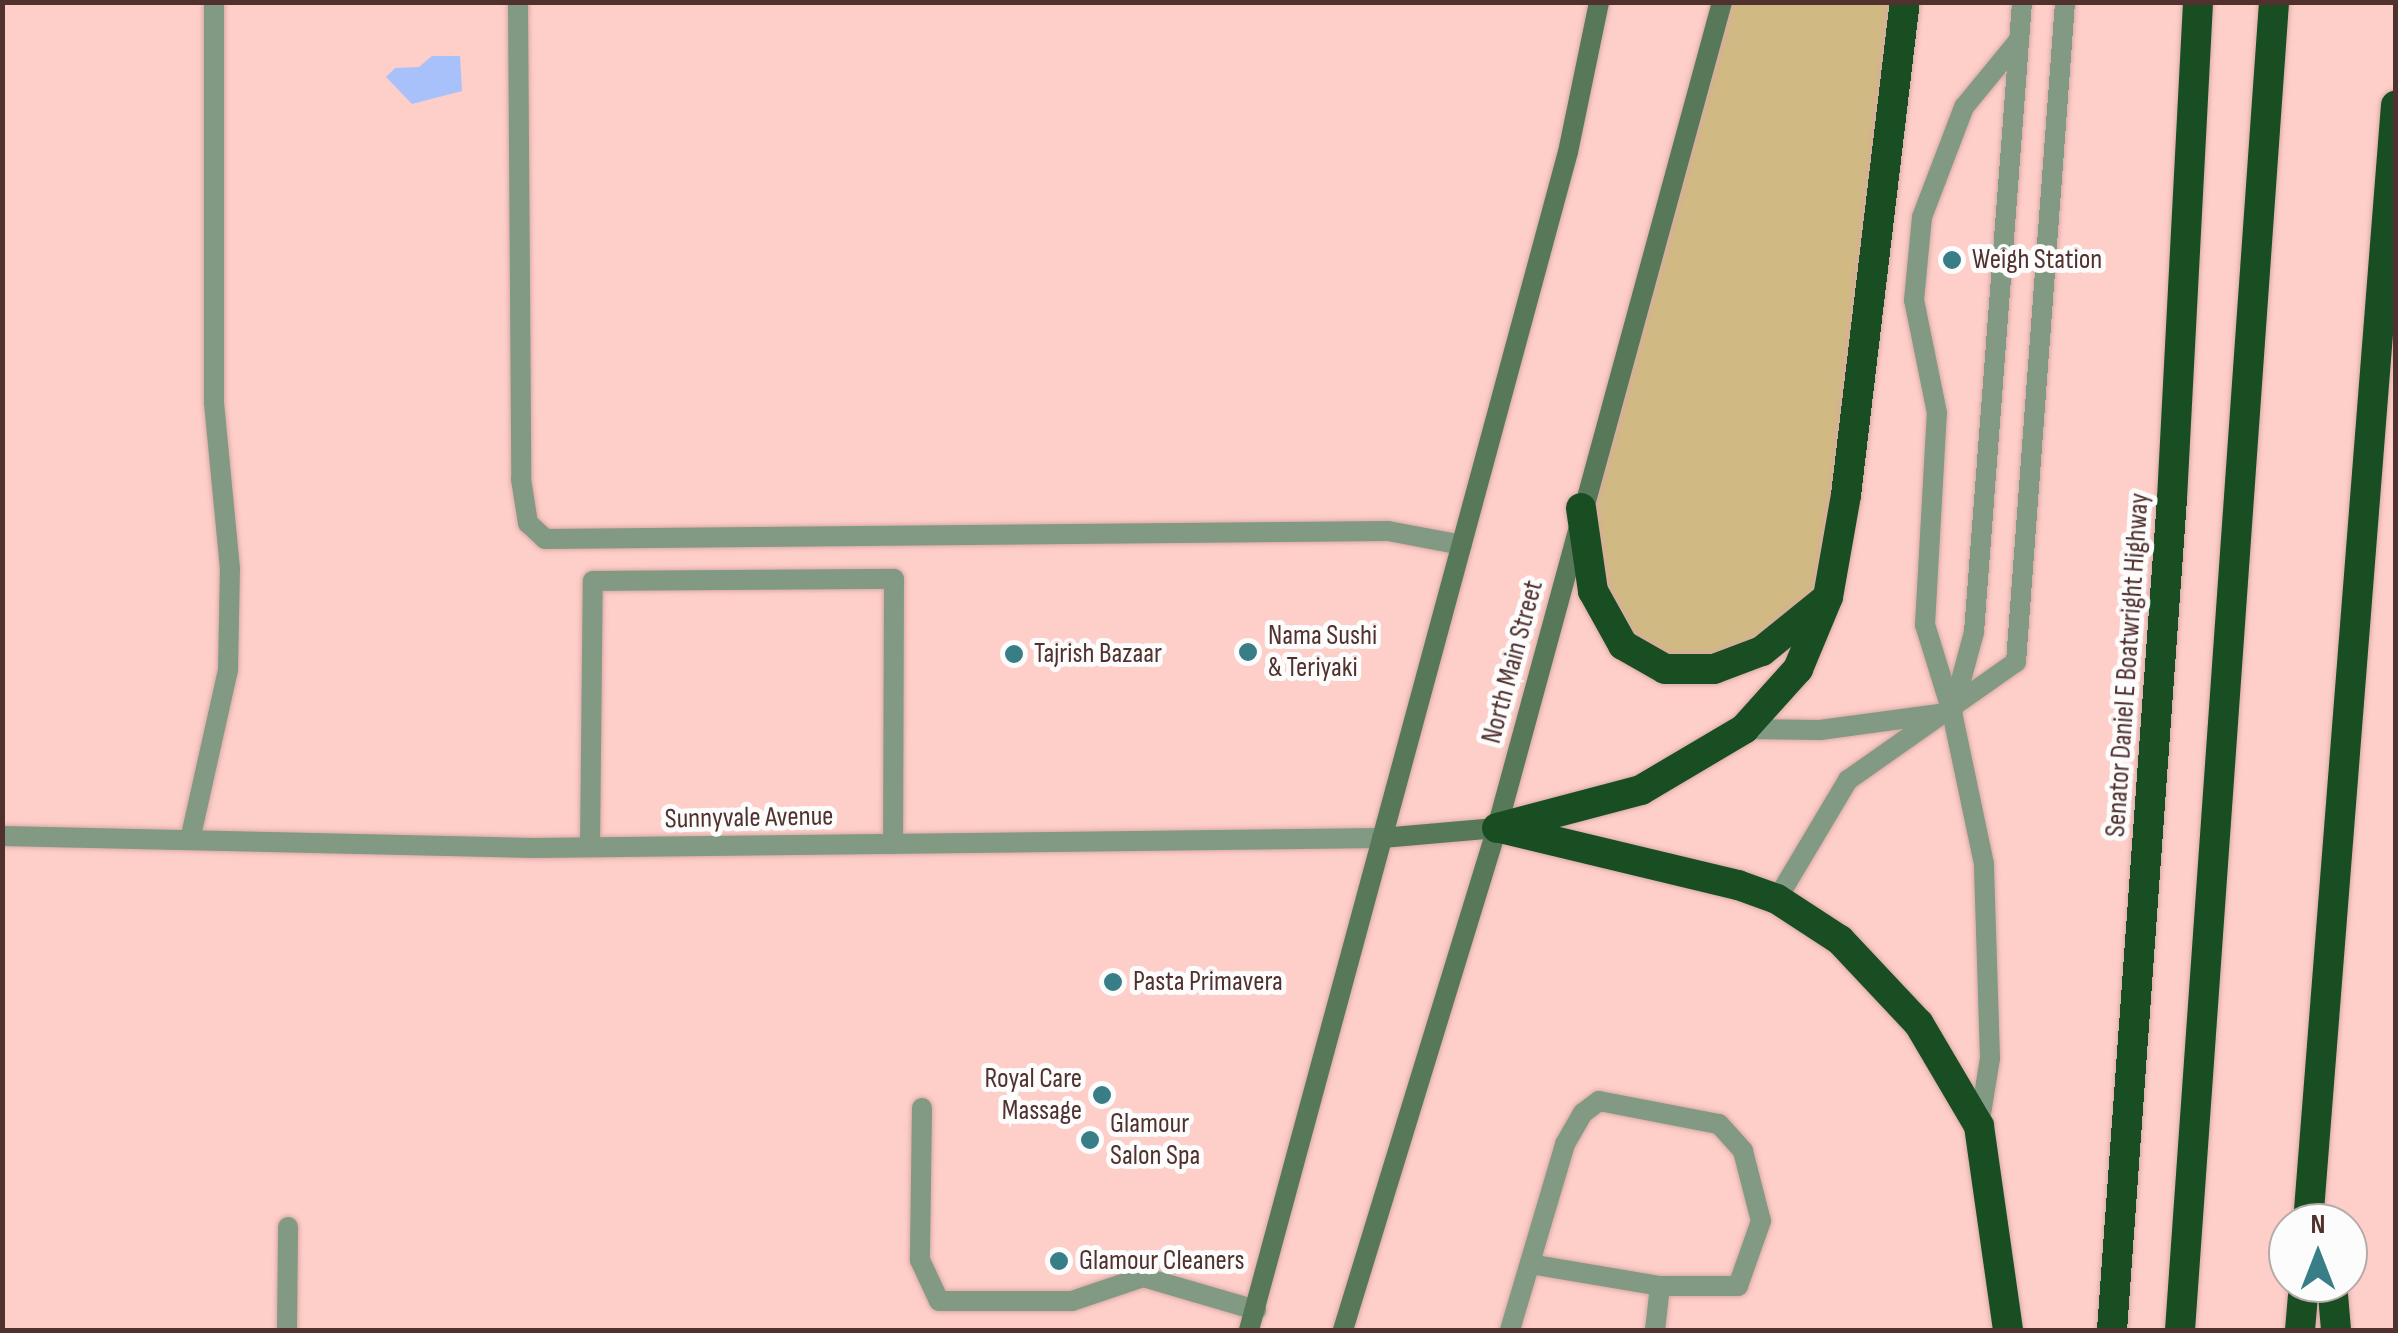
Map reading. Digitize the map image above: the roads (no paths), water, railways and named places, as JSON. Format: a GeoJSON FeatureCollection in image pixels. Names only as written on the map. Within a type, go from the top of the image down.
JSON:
{"type":"FeatureCollection","features":[{"type":"Feature","properties":{"kind":"highway"},"geometry":{"type":"LineString","coordinates":[[1497,828],[1642,790],[1744,729],[1798,669],[1828,597],[1905,2]]}},
{"type":"Feature","properties":{"kind":"highway","name":"Senator Daniel E Boatwright Highway"},"geometry":{"type":"LineString","coordinates":[[2112,1330],[2172,499],[2198,2]]}},
{"type":"Feature","properties":{"kind":"highway"},"geometry":{"type":"LineString","coordinates":[[2180,1330],[2274,2]]}},
{"type":"Feature","properties":{"kind":"highway"},"geometry":{"type":"LineString","coordinates":[[2310,1203],[2396,104]]}},
{"type":"Feature","properties":{"kind":"highway"},"geometry":{"type":"LineString","coordinates":[[1581,508],[1593,591],[1623,645],[1665,669],[1714,669],[1762,651],[1828,597]]}},
{"type":"Feature","properties":{"kind":"highway"},"geometry":{"type":"LineString","coordinates":[[1497,828],[1777,899],[1840,940],[1919,1024],[1979,1126],[2008,1330]]}},
{"type":"Feature","properties":{"kind":"highway"},"geometry":{"type":"LineString","coordinates":[[2317,1116],[2324,1203]]}},
{"type":"Feature","properties":{"kind":"highway"},"geometry":{"type":"LineString","coordinates":[[2300,1330],[2302,1303]]}},
{"type":"Feature","properties":{"kind":"highway"},"geometry":{"type":"LineString","coordinates":[[2334,1303],[2336,1330]]}},
{"type":"Feature","properties":{"kind":"main road"},"geometry":{"type":"LineString","coordinates":[[1252,1320],[1564,170],[1599,2]]}},
{"type":"Feature","properties":{"kind":"main road","name":"North Main Street"},"geometry":{"type":"LineString","coordinates":[[1343,1330],[1497,828],[1581,508],[1722,2]]}},
{"type":"Feature","properties":{"kind":"main road","name":"Sunnyvale Avenue"},"geometry":{"type":"LineString","coordinates":[[1382,838],[1497,828]]}},
{"type":"Feature","properties":{"kind":"street"},"geometry":{"type":"LineString","coordinates":[[190,840],[228,670],[230,569],[214,402],[214,2]]}},
{"type":"Feature","properties":{"kind":"street"},"geometry":{"type":"LineString","coordinates":[[518,2],[521,479],[528,522],[545,538],[1388,532],[1462,545]]}},
{"type":"Feature","properties":{"kind":"street"},"geometry":{"type":"LineString","coordinates":[[1952,712],[1974,632],[2022,2]]}},
{"type":"Feature","properties":{"kind":"street"},"geometry":{"type":"LineString","coordinates":[[1777,899],[1848,780],[1952,712],[2016,662],[2065,2]]}},
{"type":"Feature","properties":{"kind":"street"},"geometry":{"type":"LineString","coordinates":[[1979,1126],[1990,1058],[1984,864],[1952,712],[1924,624],[1937,414],[1914,300],[1922,218],[1964,108],[2019,40]]}},
{"type":"Feature","properties":{"kind":"street"},"geometry":{"type":"LineString","coordinates":[[590,847],[593,581],[894,580],[893,844]]}},
{"type":"Feature","properties":{"kind":"street"},"geometry":{"type":"LineString","coordinates":[[1744,729],[1820,730],[1952,712]]}},
{"type":"Feature","properties":{"kind":"street","name":"Sunnyvale Avenue"},"geometry":{"type":"LineString","coordinates":[[2,836],[590,847],[1382,838]]}},
{"type":"Feature","properties":{"kind":"street"},"geometry":{"type":"LineString","coordinates":[[1510,1330],[1565,1144],[1583,1112],[1598,1101],[1720,1124],[1743,1151],[1761,1221],[1738,1286],[1660,1286],[1530,1264]]}},
{"type":"Feature","properties":{"kind":"street"},"geometry":{"type":"LineString","coordinates":[[922,1108],[920,1260],[940,1302],[1072,1300],[1142,1277],[1252,1320]]}},
{"type":"Feature","properties":{"kind":"street"},"geometry":{"type":"LineString","coordinates":[[287,1330],[288,1227]]}},
{"type":"Feature","properties":{"kind":"street"},"geometry":{"type":"LineString","coordinates":[[1656,1330],[1660,1286]]}},
{"type":"Feature","properties":{"kind":"water"},"geometry":{"type":"Polygon","coordinates":[[[432,56],[460,56],[462,91],[412,104],[386,77],[395,68],[419,67],[432,56]]]}},
{"type":"Feature","properties":{"kind":"place","name":"Weigh Station"},"geometry":{"type":"Point","coordinates":[1952,260]}},
{"type":"Feature","properties":{"kind":"place","name":"Nama Sushi & Teriyaki"},"geometry":{"type":"Point","coordinates":[1248,652]}},
{"type":"Feature","properties":{"kind":"place","name":"Tajrish Bazaar"},"geometry":{"type":"Point","coordinates":[1014,654]}},
{"type":"Feature","properties":{"kind":"place","name":"Pasta Primavera"},"geometry":{"type":"Point","coordinates":[1113,982]}},
{"type":"Feature","properties":{"kind":"place","name":"Royal Care Massage"},"geometry":{"type":"Point","coordinates":[1102,1095]}},
{"type":"Feature","properties":{"kind":"place","name":"Glamour Salon Spa"},"geometry":{"type":"Point","coordinates":[1090,1140]}},
{"type":"Feature","properties":{"kind":"place","name":"Glamour Cleaners"},"geometry":{"type":"Point","coordinates":[1059,1261]}}]}
